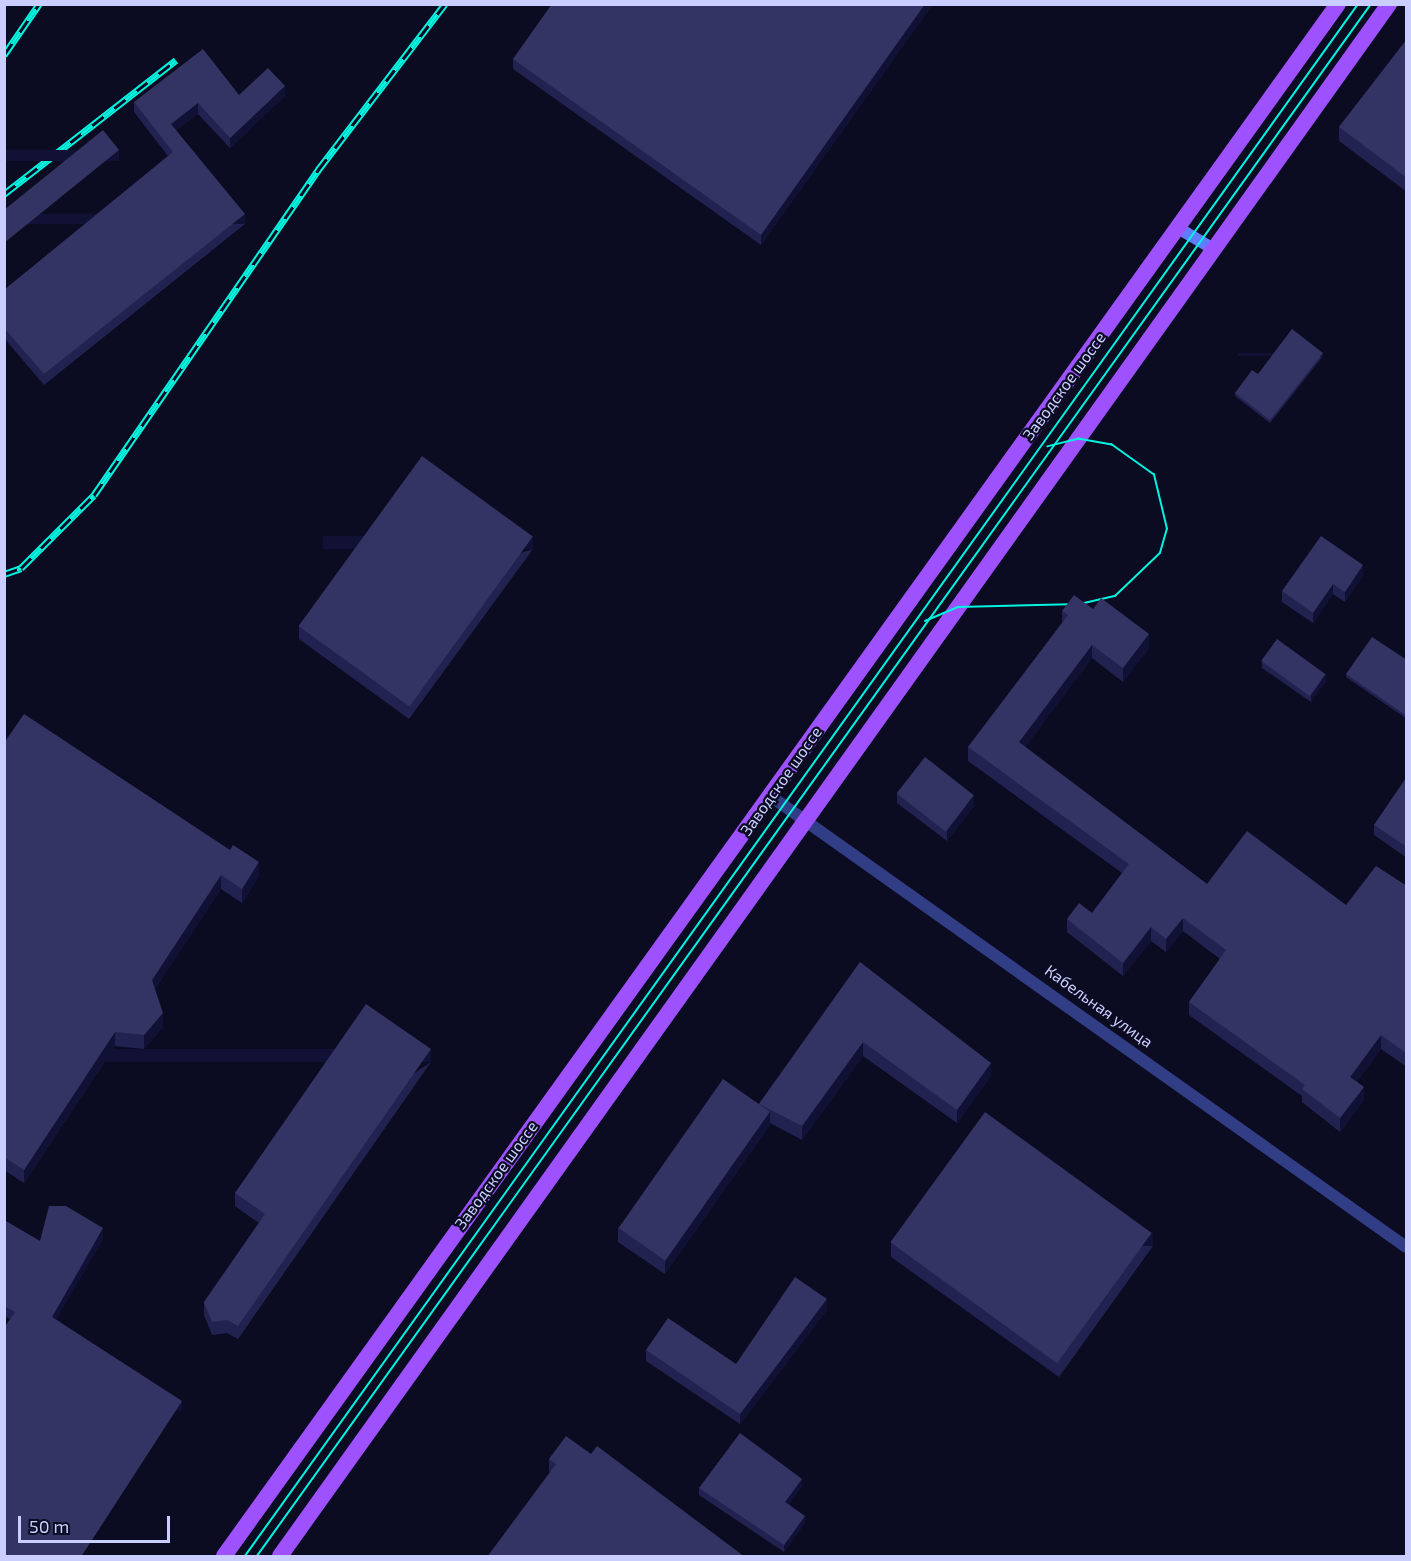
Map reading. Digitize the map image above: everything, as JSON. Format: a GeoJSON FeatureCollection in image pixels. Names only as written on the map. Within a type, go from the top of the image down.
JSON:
{"type":"FeatureCollection","features":[{"type":"Feature","properties":{"kind":"main road","name":"Заводское шоссе"},"geometry":{"type":"LineString","coordinates":[[224,1557],[1338,4]]}},
{"type":"Feature","properties":{"kind":"main road"},"geometry":{"type":"LineString","coordinates":[[280,1557],[1389,4]]}},
{"type":"Feature","properties":{"kind":"main road"},"geometry":{"type":"LineString","coordinates":[[1178,228],[1215,250]]}},
{"type":"Feature","properties":{"kind":"street","name":"Кабельная улица"},"geometry":{"type":"LineString","coordinates":[[769,795],[808,819],[1407,1247]]}},
{"type":"Feature","properties":{"kind":"building"},"geometry":{"type":"Polygon","coordinates":[[[552,4],[925,4],[761,235],[513,59],[552,4]]]}},
{"type":"Feature","properties":{"kind":"building"},"geometry":{"type":"Polygon","coordinates":[[[1407,39],[1407,178],[1339,127],[1407,39]]]}},
{"type":"Feature","properties":{"kind":"building"},"geometry":{"type":"Polygon","coordinates":[[[203,49],[239,95],[268,68],[285,86],[230,138],[198,103],[171,124],[245,214],[44,374],[4,328],[4,290],[173,152],[134,102],[203,49]]]}},
{"type":"Feature","properties":{"kind":"building"},"geometry":{"type":"Polygon","coordinates":[[[103,130],[119,150],[4,243],[4,210],[103,130]]]}},
{"type":"Feature","properties":{"kind":"building"},"geometry":{"type":"Polygon","coordinates":[[[1292,329],[1323,353],[1270,420],[1235,393],[1252,370],[1258,374],[1292,329]]]}},
{"type":"Feature","properties":{"kind":"building"},"geometry":{"type":"Polygon","coordinates":[[[422,456],[533,537],[409,706],[299,626],[422,456]]]}},
{"type":"Feature","properties":{"kind":"building"},"geometry":{"type":"Polygon","coordinates":[[[1321,536],[1363,565],[1345,592],[1333,584],[1313,613],[1282,591],[1321,536]]]}},
{"type":"Feature","properties":{"kind":"building"},"geometry":{"type":"Polygon","coordinates":[[[1074,595],[1093,609],[1101,598],[1149,634],[1123,668],[1092,645],[1019,742],[1207,884],[1247,831],[1346,905],[1376,866],[1407,886],[1407,1054],[1381,1035],[1350,1077],[1364,1087],[1340,1118],[1302,1089],[1305,1085],[1189,1002],[1226,950],[1183,918],[1166,939],[1151,927],[1123,963],[1067,919],[1079,903],[1092,913],[1129,864],[968,747],[1068,615],[1062,611],[1074,595]]]}},
{"type":"Feature","properties":{"kind":"building"},"geometry":{"type":"Polygon","coordinates":[[[1372,637],[1407,660],[1407,716],[1346,674],[1372,637]]]}},
{"type":"Feature","properties":{"kind":"building"},"geometry":{"type":"Polygon","coordinates":[[[1277,639],[1326,674],[1310,696],[1261,661],[1277,639]]]}},
{"type":"Feature","properties":{"kind":"building"},"geometry":{"type":"Polygon","coordinates":[[[24,714],[230,850],[233,845],[259,862],[242,889],[221,875],[152,980],[163,1013],[144,1035],[115,1032],[24,1170],[4,1157],[4,743],[24,714]]]}},
{"type":"Feature","properties":{"kind":"building"},"geometry":{"type":"Polygon","coordinates":[[[925,757],[974,795],[946,831],[897,793],[925,757]]]}},
{"type":"Feature","properties":{"kind":"building"},"geometry":{"type":"Polygon","coordinates":[[[1407,778],[1407,847],[1374,825],[1407,778]]]}},
{"type":"Feature","properties":{"kind":"building"},"geometry":{"type":"Polygon","coordinates":[[[860,962],[991,1063],[957,1110],[863,1042],[802,1126],[759,1104],[860,962]]]}},
{"type":"Feature","properties":{"kind":"building"},"geometry":{"type":"Polygon","coordinates":[[[366,1004],[431,1049],[238,1326],[227,1320],[212,1322],[204,1302],[265,1214],[235,1193],[366,1004]]]}},
{"type":"Feature","properties":{"kind":"building"},"geometry":{"type":"Polygon","coordinates":[[[723,1079],[770,1112],[665,1261],[619,1228],[723,1079]]]}},
{"type":"Feature","properties":{"kind":"building"},"geometry":{"type":"Polygon","coordinates":[[[985,1112],[1152,1233],[1057,1363],[890,1242],[985,1112]]]}},
{"type":"Feature","properties":{"kind":"building"},"geometry":{"type":"Polygon","coordinates":[[[49,1206],[66,1206],[103,1228],[52,1317],[182,1401],[81,1557],[4,1557],[4,1328],[15,1312],[4,1306],[4,1220],[40,1241],[49,1206]]]}},
{"type":"Feature","properties":{"kind":"building"},"geometry":{"type":"Polygon","coordinates":[[[795,1277],[827,1299],[740,1414],[646,1350],[668,1318],[736,1364],[795,1277]]]}},
{"type":"Feature","properties":{"kind":"building"},"geometry":{"type":"Polygon","coordinates":[[[740,1433],[802,1479],[785,1502],[805,1516],[784,1545],[699,1488],[740,1433]]]}},
{"type":"Feature","properties":{"kind":"building"},"geometry":{"type":"Polygon","coordinates":[[[566,1436],[591,1454],[597,1446],[745,1557],[487,1557],[556,1464],[549,1459],[566,1436]]]}},
{"type":"Feature","properties":{"kind":"tram line"},"geometry":{"type":"LineString","coordinates":[[245,1556],[1358,4]]}},
{"type":"Feature","properties":{"kind":"tram line"},"geometry":{"type":"LineString","coordinates":[[257,1556],[1371,4]]}},
{"type":"Feature","properties":{"kind":"tram line"},"geometry":{"type":"LineString","coordinates":[[925,621],[958,607],[1080,604],[1115,596],[1160,553],[1167,529],[1154,475],[1112,445],[1079,439],[1048,447]]}},
{"type":"Feature","properties":{"kind":"railway"},"geometry":{"type":"LineString","coordinates":[[4,55],[39,4]]}},
{"type":"Feature","properties":{"kind":"railway"},"geometry":{"type":"LineString","coordinates":[[4,574],[21,568],[94,495],[318,170],[445,4]]}},
{"type":"Feature","properties":{"kind":"railway"},"geometry":{"type":"LineString","coordinates":[[4,194],[176,60]]}}]}
